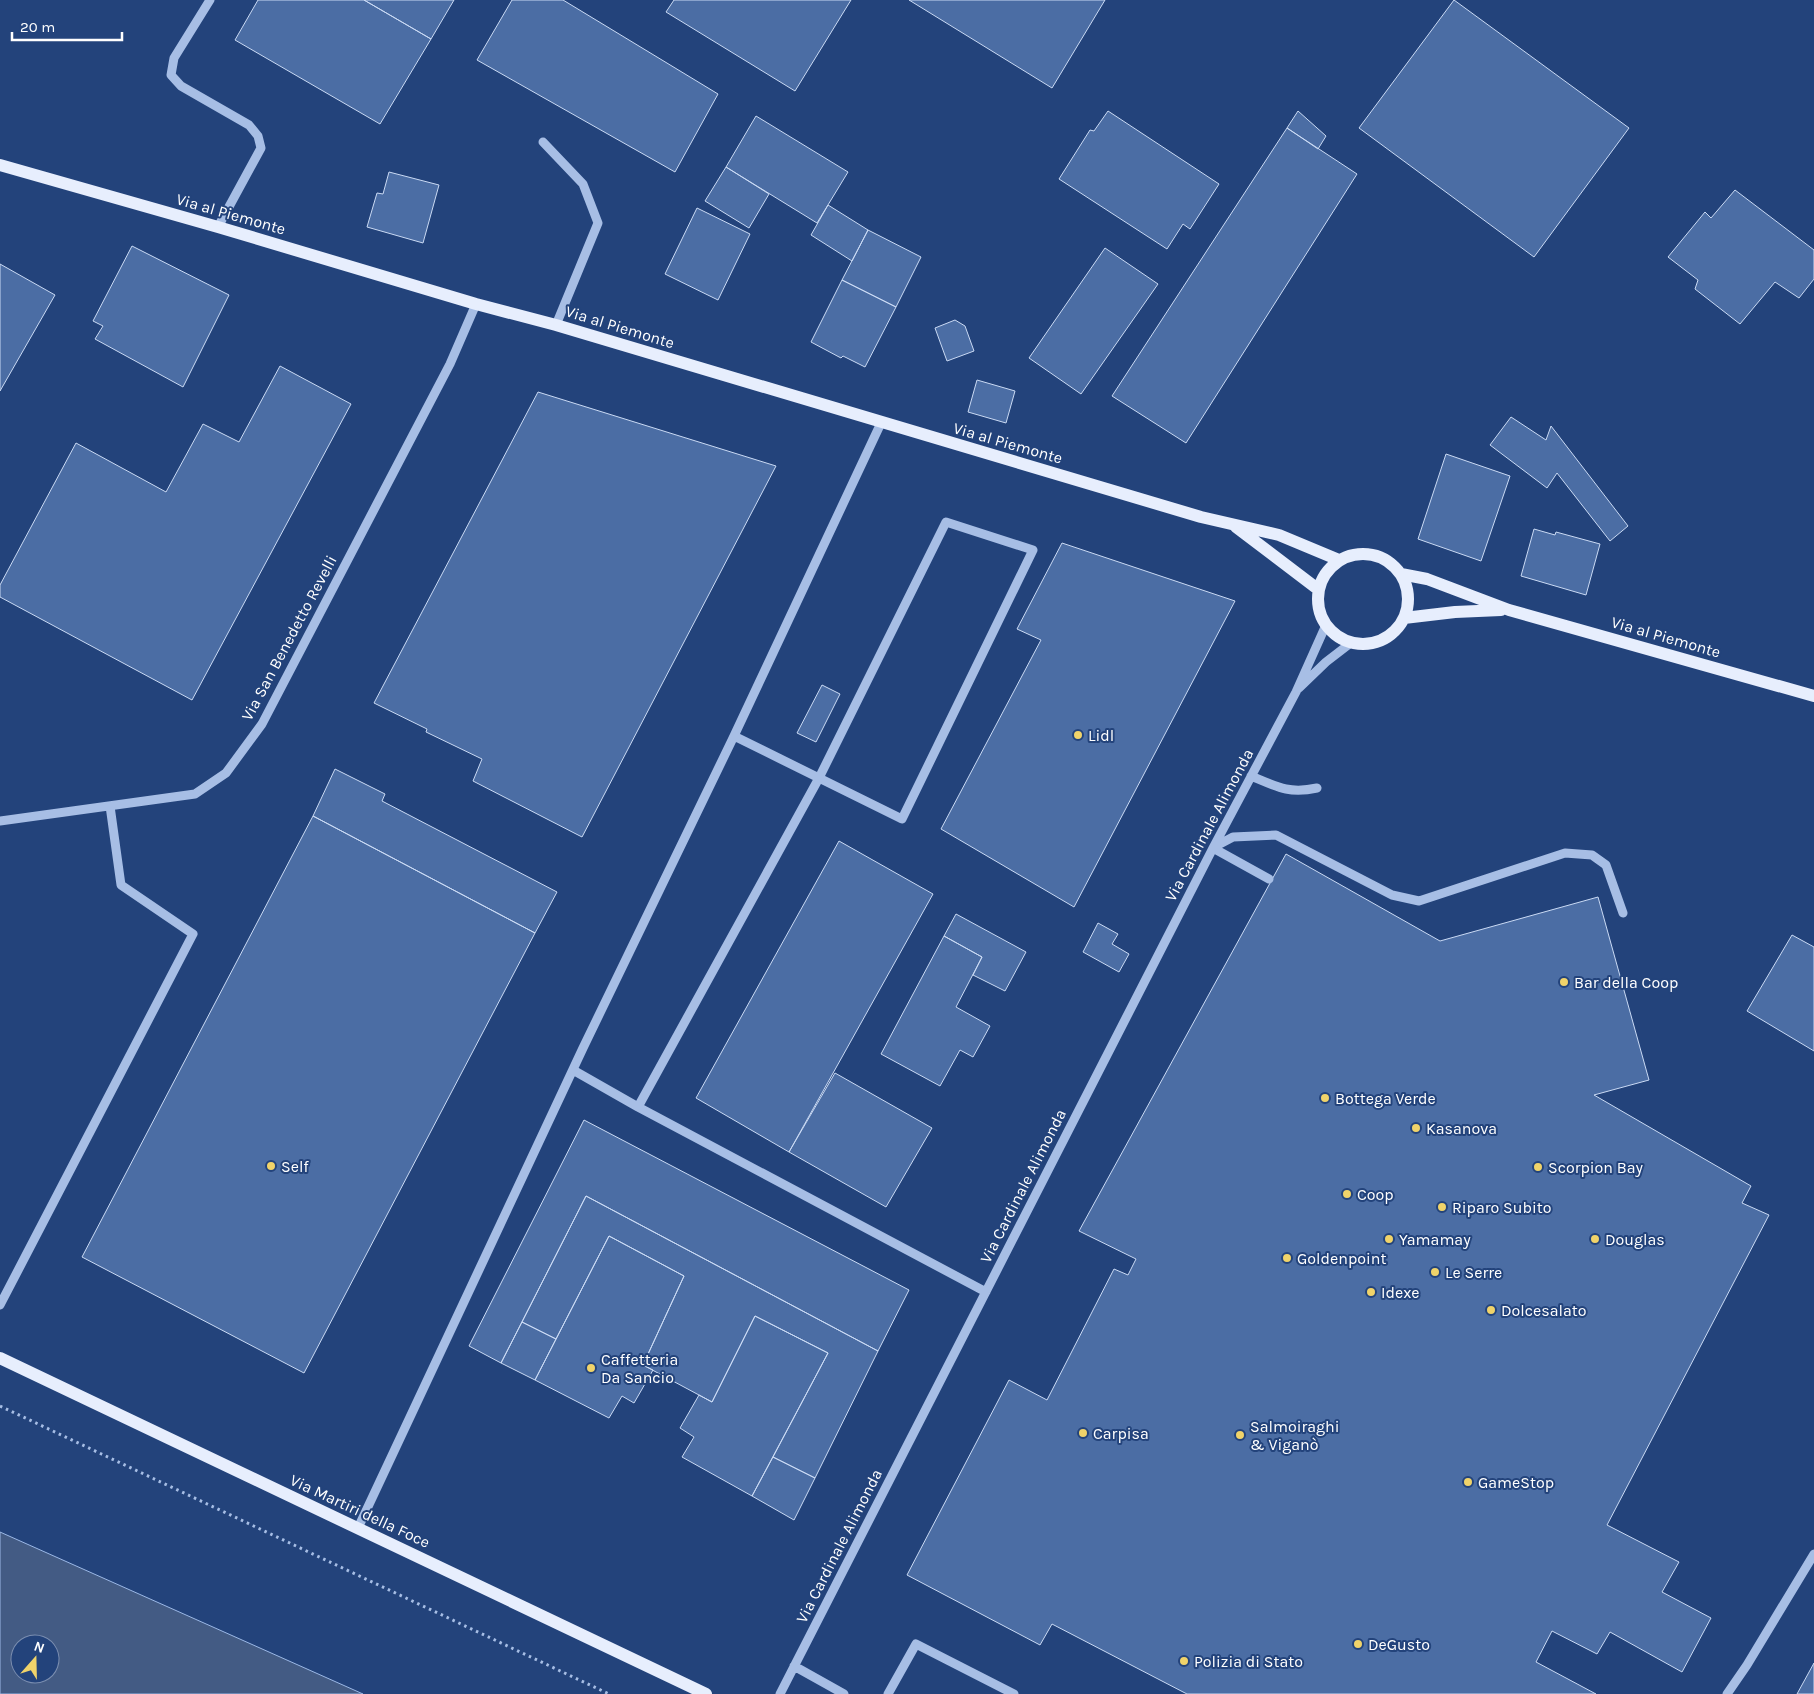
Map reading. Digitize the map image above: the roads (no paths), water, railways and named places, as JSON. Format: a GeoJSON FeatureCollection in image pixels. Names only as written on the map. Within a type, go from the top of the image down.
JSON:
{"type":"FeatureCollection","features":[{"type":"Feature","properties":{"kind":"main road","name":"Via al Piemonte"},"geometry":{"type":"LineString","coordinates":[[0,165],[218,227],[476,304],[556,325],[1201,517],[1280,536],[1339,560],[1352,555],[1371,554],[1388,561],[1401,574],[1427,579],[1509,610],[1814,696]]}},
{"type":"Feature","properties":{"kind":"main road","name":"Via al Piemonte"},"geometry":{"type":"LineString","coordinates":[[1230,523],[1319,590]]}},
{"type":"Feature","properties":{"kind":"main road"},"geometry":{"type":"LineString","coordinates":[[1339,560],[1324,576],[1318,600],[1326,625],[1336,635],[1352,642],[1372,643],[1382,640],[1393,633],[1404,618],[1408,603],[1408,592],[1401,574]]}},
{"type":"Feature","properties":{"kind":"main road","name":"Via al Piemonte"},"geometry":{"type":"LineString","coordinates":[[1404,618],[1455,612],[1509,610]]}},
{"type":"Feature","properties":{"kind":"main road","name":"Via Martiri della Foce"},"geometry":{"type":"LineString","coordinates":[[0,1358],[706,1694]]}},
{"type":"Feature","properties":{"kind":"street"},"geometry":{"type":"LineString","coordinates":[[210,0],[174,58],[171,75],[181,86],[249,125],[258,136],[261,148],[218,227]]}},
{"type":"Feature","properties":{"kind":"street"},"geometry":{"type":"LineString","coordinates":[[543,142],[583,184],[598,223],[556,325]]}},
{"type":"Feature","properties":{"kind":"street","name":"Via San Benedetto Revelli"},"geometry":{"type":"LineString","coordinates":[[0,821],[195,794],[226,773],[262,724],[450,364],[476,304]]}},
{"type":"Feature","properties":{"kind":"street"},"geometry":{"type":"LineString","coordinates":[[358,1528],[573,1070],[882,423]]}},
{"type":"Feature","properties":{"kind":"street"},"geometry":{"type":"LineString","coordinates":[[638,1107],[818,778],[946,522],[1033,550],[902,819],[818,778],[734,736]]}},
{"type":"Feature","properties":{"kind":"street"},"geometry":{"type":"LineString","coordinates":[[1296,692],[1326,625]]}},
{"type":"Feature","properties":{"kind":"street"},"geometry":{"type":"LineString","coordinates":[[1296,692],[1326,662],[1352,642]]}},
{"type":"Feature","properties":{"kind":"street","name":"Via Cardinale Alimonda"},"geometry":{"type":"LineString","coordinates":[[780,1694],[1251,776],[1296,692]]}},
{"type":"Feature","properties":{"kind":"street"},"geometry":{"type":"LineString","coordinates":[[1251,776],[1285,790],[1304,791],[1317,788]]}},
{"type":"Feature","properties":{"kind":"street"},"geometry":{"type":"LineString","coordinates":[[0,1305],[193,934],[121,885],[110,806]]}},
{"type":"Feature","properties":{"kind":"street"},"geometry":{"type":"LineString","coordinates":[[1214,848],[1233,837],[1276,835],[1392,895],[1420,901],[1565,853],[1592,855],[1606,865],[1623,913]]}},
{"type":"Feature","properties":{"kind":"street"},"geometry":{"type":"LineString","coordinates":[[1214,848],[1269,879]]}},
{"type":"Feature","properties":{"kind":"street"},"geometry":{"type":"LineString","coordinates":[[573,1070],[638,1107],[986,1292]]}},
{"type":"Feature","properties":{"kind":"street"},"geometry":{"type":"LineString","coordinates":[[1727,1694],[1747,1665],[1814,1554]]}},
{"type":"Feature","properties":{"kind":"street"},"geometry":{"type":"LineString","coordinates":[[888,1694],[916,1644],[1014,1694]]}},
{"type":"Feature","properties":{"kind":"street"},"geometry":{"type":"LineString","coordinates":[[794,1666],[844,1694]]}},
{"type":"Feature","properties":{"kind":"water"},"geometry":{"type":"Polygon","coordinates":[[[0,1532],[363,1694],[0,1694],[0,1532]]]}},
{"type":"Feature","properties":{"kind":"place","name":"Lidl"},"geometry":{"type":"Point","coordinates":[1078,735]}},
{"type":"Feature","properties":{"kind":"place","name":"Bar della Coop"},"geometry":{"type":"Point","coordinates":[1564,982]}},
{"type":"Feature","properties":{"kind":"place","name":"Bottega Verde"},"geometry":{"type":"Point","coordinates":[1325,1098]}},
{"type":"Feature","properties":{"kind":"place","name":"Kasanova"},"geometry":{"type":"Point","coordinates":[1416,1128]}},
{"type":"Feature","properties":{"kind":"place","name":"Self"},"geometry":{"type":"Point","coordinates":[271,1166]}},
{"type":"Feature","properties":{"kind":"place","name":"Scorpion Bay"},"geometry":{"type":"Point","coordinates":[1538,1167]}},
{"type":"Feature","properties":{"kind":"place","name":"Coop"},"geometry":{"type":"Point","coordinates":[1347,1194]}},
{"type":"Feature","properties":{"kind":"place","name":"Riparo Subito"},"geometry":{"type":"Point","coordinates":[1442,1207]}},
{"type":"Feature","properties":{"kind":"place","name":"Yamamay"},"geometry":{"type":"Point","coordinates":[1389,1239]}},
{"type":"Feature","properties":{"kind":"place","name":"Douglas"},"geometry":{"type":"Point","coordinates":[1595,1239]}},
{"type":"Feature","properties":{"kind":"place","name":"Goldenpoint"},"geometry":{"type":"Point","coordinates":[1287,1258]}},
{"type":"Feature","properties":{"kind":"place","name":"Le Serre"},"geometry":{"type":"Point","coordinates":[1435,1272]}},
{"type":"Feature","properties":{"kind":"place","name":"Idexe"},"geometry":{"type":"Point","coordinates":[1371,1292]}},
{"type":"Feature","properties":{"kind":"place","name":"Dolcesalato"},"geometry":{"type":"Point","coordinates":[1491,1310]}},
{"type":"Feature","properties":{"kind":"place","name":"Caffetteria Da Sancio"},"geometry":{"type":"Point","coordinates":[591,1368]}},
{"type":"Feature","properties":{"kind":"place","name":"Carpisa"},"geometry":{"type":"Point","coordinates":[1083,1433]}},
{"type":"Feature","properties":{"kind":"place","name":"Salmoiraghi & Viganò"},"geometry":{"type":"Point","coordinates":[1240,1435]}},
{"type":"Feature","properties":{"kind":"place","name":"GameStop"},"geometry":{"type":"Point","coordinates":[1468,1482]}},
{"type":"Feature","properties":{"kind":"place","name":"DeGusto"},"geometry":{"type":"Point","coordinates":[1358,1644]}},
{"type":"Feature","properties":{"kind":"place","name":"Polizia di Stato"},"geometry":{"type":"Point","coordinates":[1184,1661]}}]}
